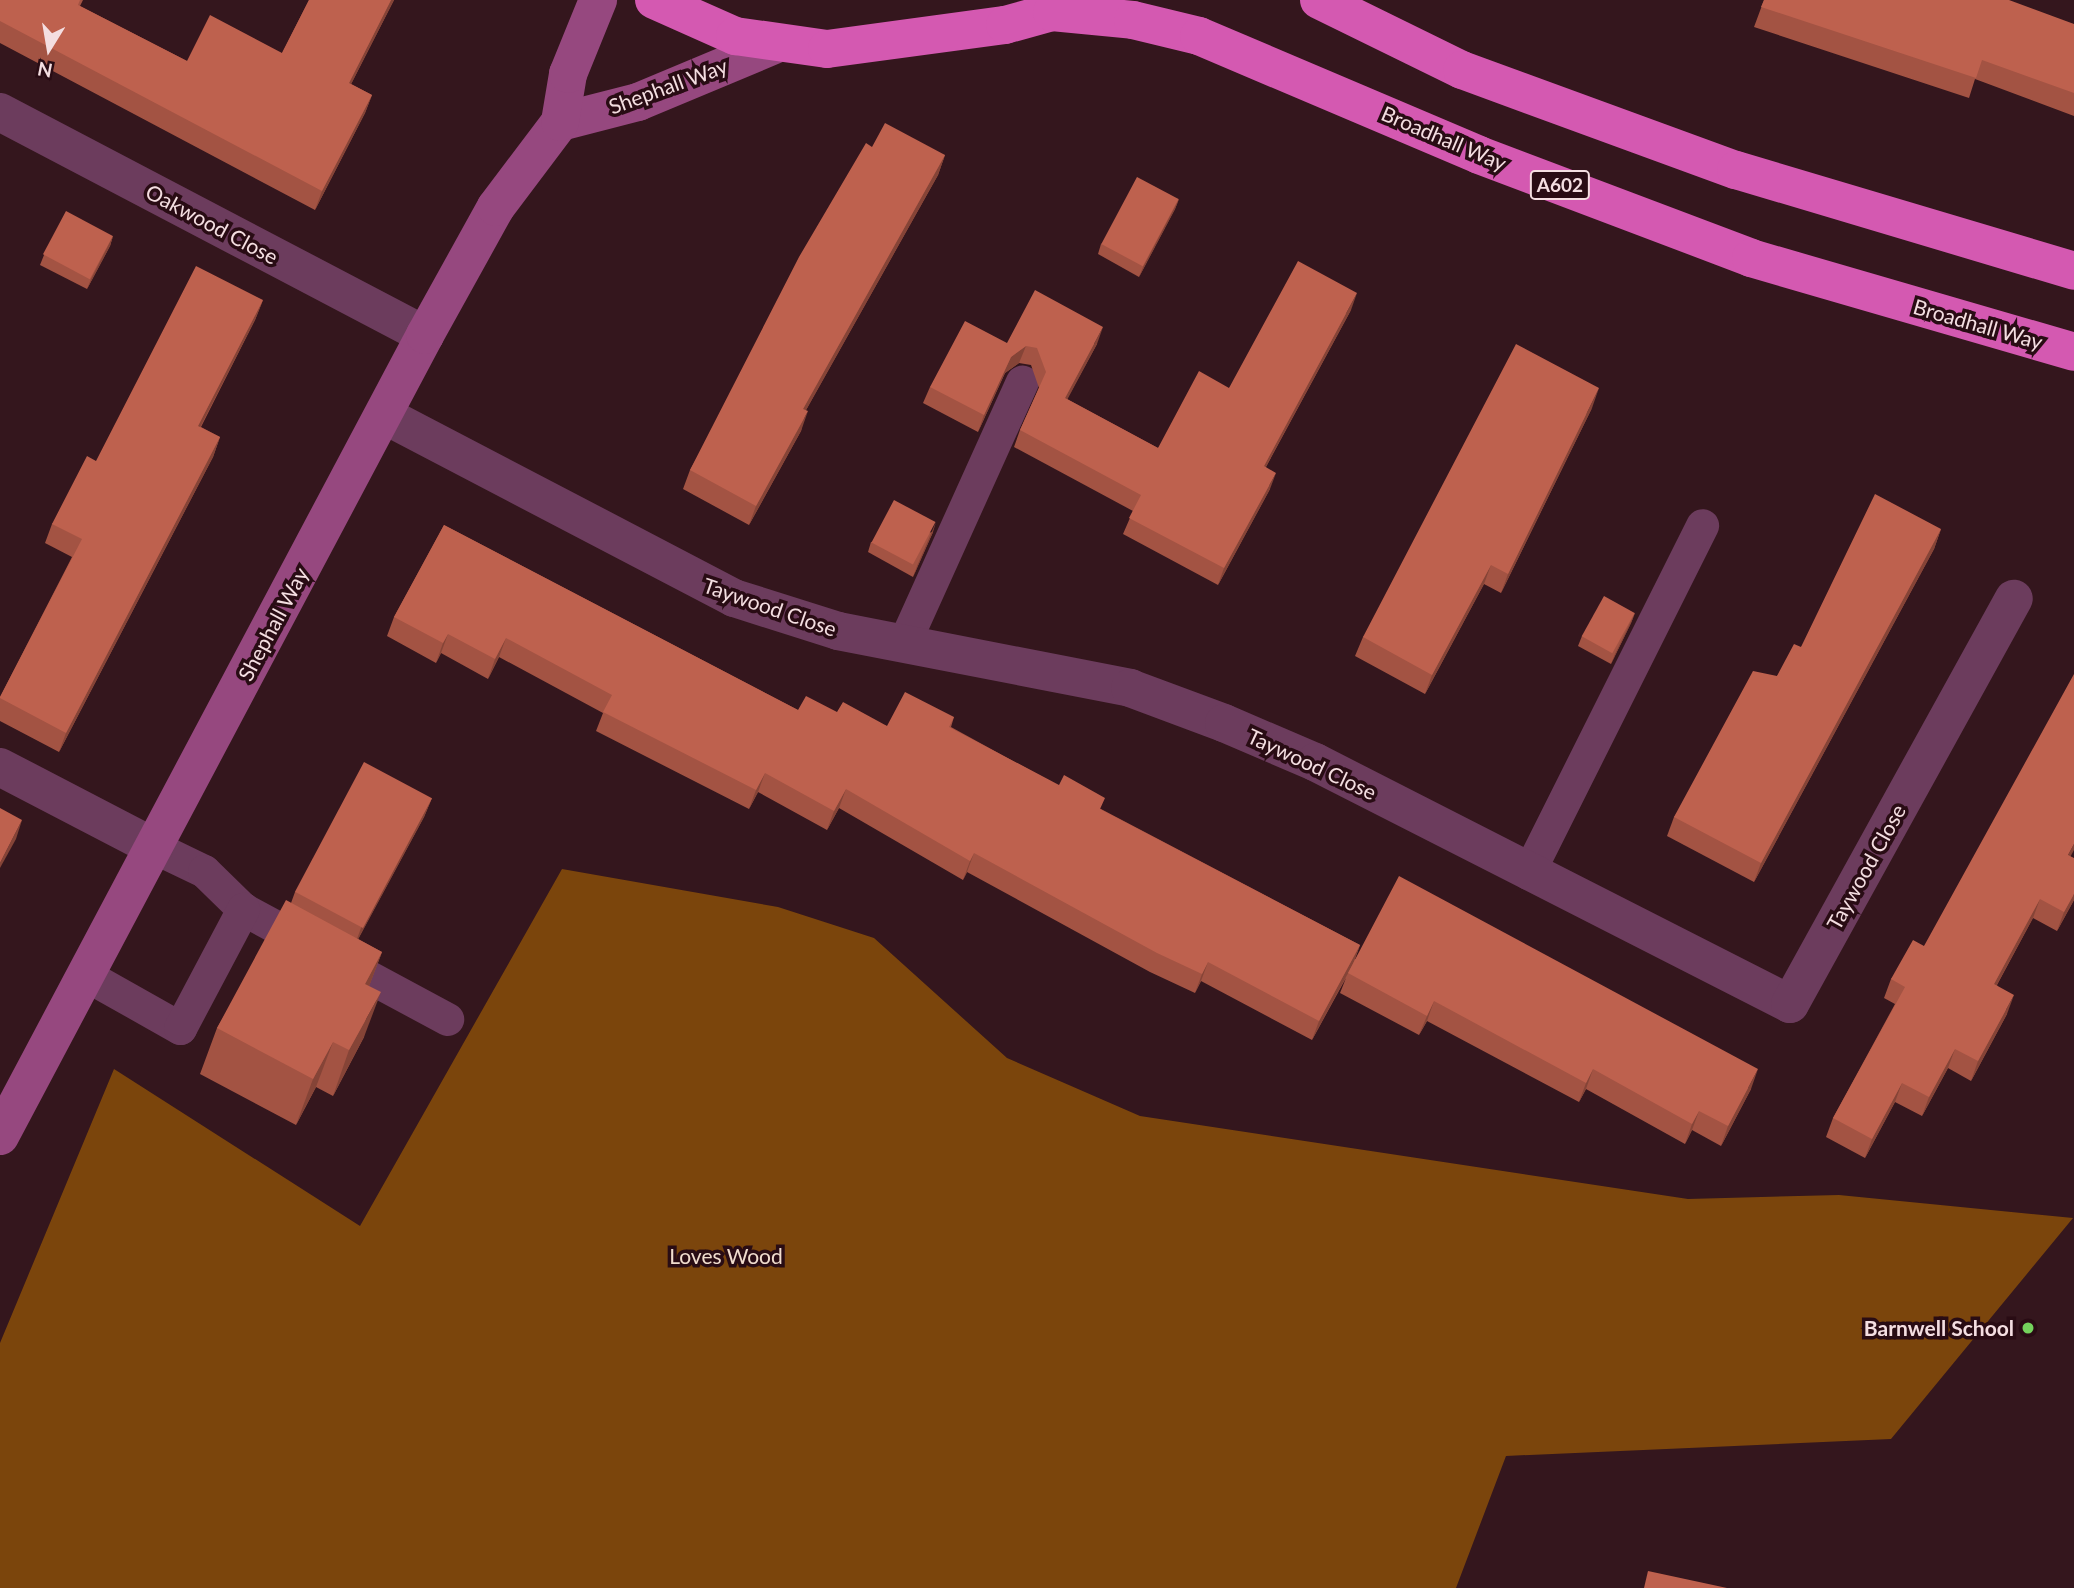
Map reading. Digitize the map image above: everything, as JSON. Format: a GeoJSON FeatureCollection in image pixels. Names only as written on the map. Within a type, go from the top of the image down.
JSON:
{"type":"FeatureCollection","features":[{"type":"Feature","properties":{"kind":"highway","name":"Broadhall Way"},"geometry":{"type":"LineString","coordinates":[[654,0],[688,20],[774,45],[827,50],[896,44],[1059,6],[1199,36],[1479,155],[1751,257],[2074,352]]}},
{"type":"Feature","properties":{"kind":"highway"},"geometry":{"type":"LineString","coordinates":[[1319,0],[1462,70],[1736,170],[2074,271]]}},
{"type":"Feature","properties":{"kind":"street","name":"Shephall Way"},"geometry":{"type":"LineString","coordinates":[[0,1136],[496,206],[560,122],[568,74],[598,0]]}},
{"type":"Feature","properties":{"kind":"street","name":"Shephall Way"},"geometry":{"type":"LineString","coordinates":[[560,122],[638,102],[774,45]]}},
{"type":"Feature","properties":{"kind":"street","name":"Oakwood Close"},"geometry":{"type":"LineString","coordinates":[[0,112],[425,335]]}},
{"type":"Feature","properties":{"kind":"street","name":"Taywood Close"},"geometry":{"type":"LineString","coordinates":[[384,415],[680,575],[734,598],[902,645],[1130,688],[1315,762],[1528,873],[1790,1004],[2014,599]]}},
{"type":"Feature","properties":{"kind":"street"},"geometry":{"type":"LineString","coordinates":[[0,767],[154,847]]}},
{"type":"Feature","properties":{"kind":"lane"},"geometry":{"type":"LineString","coordinates":[[902,645],[1022,382]]}},
{"type":"Feature","properties":{"kind":"lane"},"geometry":{"type":"LineString","coordinates":[[1528,873],[1702,525]]}},
{"type":"Feature","properties":{"kind":"lane"},"geometry":{"type":"LineString","coordinates":[[154,847],[204,872],[243,909],[447,1019]]}},
{"type":"Feature","properties":{"kind":"lane"},"geometry":{"type":"LineString","coordinates":[[86,975],[180,1028],[243,909]]}},
{"type":"Feature","properties":{"kind":"green space","name":"Loves Wood"},"geometry":{"type":"Polygon","coordinates":[[[562,869],[778,907],[874,938],[1007,1058],[1140,1116],[1688,1199],[1839,1195],[2073,1218],[1891,1439],[1506,1456],[1456,1588],[0,1588],[0,1343],[114,1069],[360,1226],[562,869]]]}},
{"type":"Feature","properties":{"kind":"building"},"geometry":{"type":"Polygon","coordinates":[[[0,0],[80,0],[78,5],[187,61],[210,15],[282,53],[309,0],[391,0],[349,83],[372,95],[322,191],[0,21],[0,0]]]}},
{"type":"Feature","properties":{"kind":"building"},"geometry":{"type":"Polygon","coordinates":[[[1764,0],[2009,0],[2074,24],[2074,93],[1982,60],[1976,78],[1761,7],[1764,0]]]}},
{"type":"Feature","properties":{"kind":"building"},"geometry":{"type":"Polygon","coordinates":[[[885,123],[945,155],[803,409],[808,411],[756,506],[690,470],[799,257],[866,143],[872,147],[885,123]]]}},
{"type":"Feature","properties":{"kind":"building"},"geometry":{"type":"Polygon","coordinates":[[[1137,177],[1178,199],[1143,266],[1101,244],[1137,177]]]}},
{"type":"Feature","properties":{"kind":"building"},"geometry":{"type":"Polygon","coordinates":[[[66,211],[113,236],[90,279],[43,254],[66,211]]]}},
{"type":"Feature","properties":{"kind":"building"},"geometry":{"type":"Polygon","coordinates":[[[1298,261],[1357,293],[1264,466],[1276,473],[1224,568],[1129,518],[1141,495],[1020,430],[1046,372],[1037,348],[1026,346],[1011,357],[984,415],[930,387],[965,321],[1007,343],[1035,290],[1103,327],[1065,398],[1158,448],[1199,371],[1229,388],[1298,261]]]}},
{"type":"Feature","properties":{"kind":"building"},"geometry":{"type":"Polygon","coordinates":[[[196,266],[263,300],[198,426],[220,437],[66,733],[0,697],[82,539],[52,524],[87,456],[96,461],[196,266]]]}},
{"type":"Feature","properties":{"kind":"building"},"geometry":{"type":"Polygon","coordinates":[[[1516,344],[1599,388],[1508,574],[1491,565],[1432,675],[1363,637],[1516,344]]]}},
{"type":"Feature","properties":{"kind":"building"},"geometry":{"type":"Polygon","coordinates":[[[1875,494],[1941,529],[1761,863],[1674,817],[1753,671],[1777,676],[1794,644],[1801,647],[1875,494]]]}},
{"type":"Feature","properties":{"kind":"building"},"geometry":{"type":"Polygon","coordinates":[[[894,500],[935,522],[913,564],[871,542],[894,500]]]}},
{"type":"Feature","properties":{"kind":"building"},"geometry":{"type":"Polygon","coordinates":[[[444,525],[798,710],[806,696],[837,712],[843,702],[887,726],[905,692],[954,717],[949,727],[1059,785],[1064,775],[1105,798],[1100,809],[1360,945],[1319,1021],[1208,962],[1202,974],[1157,953],[974,853],[970,861],[846,789],[834,811],[765,773],[756,790],[603,712],[612,695],[506,638],[495,659],[448,634],[443,643],[394,617],[444,525]]]}},
{"type":"Feature","properties":{"kind":"building"},"geometry":{"type":"Polygon","coordinates":[[[1604,596],[1635,613],[1612,653],[1582,636],[1604,596]]]}},
{"type":"Feature","properties":{"kind":"building"},"geometry":{"type":"Polygon","coordinates":[[[2074,674],[2074,844],[2068,855],[2074,858],[2074,894],[2064,912],[2040,899],[1994,984],[2014,995],[1978,1061],[1955,1049],[1929,1097],[1902,1083],[1872,1139],[1833,1118],[1905,987],[1891,979],[1913,940],[1924,946],[2074,674]]]}},
{"type":"Feature","properties":{"kind":"building"},"geometry":{"type":"Polygon","coordinates":[[[364,762],[432,798],[363,928],[295,892],[364,762]]]}},
{"type":"Feature","properties":{"kind":"building"},"geometry":{"type":"Polygon","coordinates":[[[0,808],[22,820],[0,863],[0,808]]]}},
{"type":"Feature","properties":{"kind":"building"},"geometry":{"type":"Polygon","coordinates":[[[1399,876],[1758,1069],[1728,1126],[1699,1111],[1692,1124],[1593,1069],[1586,1083],[1434,1001],[1427,1016],[1348,973],[1399,876]]]}},
{"type":"Feature","properties":{"kind":"building"},"geometry":{"type":"Polygon","coordinates":[[[286,900],[382,952],[365,984],[381,992],[349,1050],[333,1042],[313,1079],[217,1028],[286,900]]]}},
{"type":"Feature","properties":{"kind":"building"},"geometry":{"type":"Polygon","coordinates":[[[1648,1571],[1727,1588],[1644,1588],[1648,1571]]]}},
{"type":"Feature","properties":{"kind":"place","name":"Barnwell School"},"geometry":{"type":"Point","coordinates":[2028,1328]}}]}
